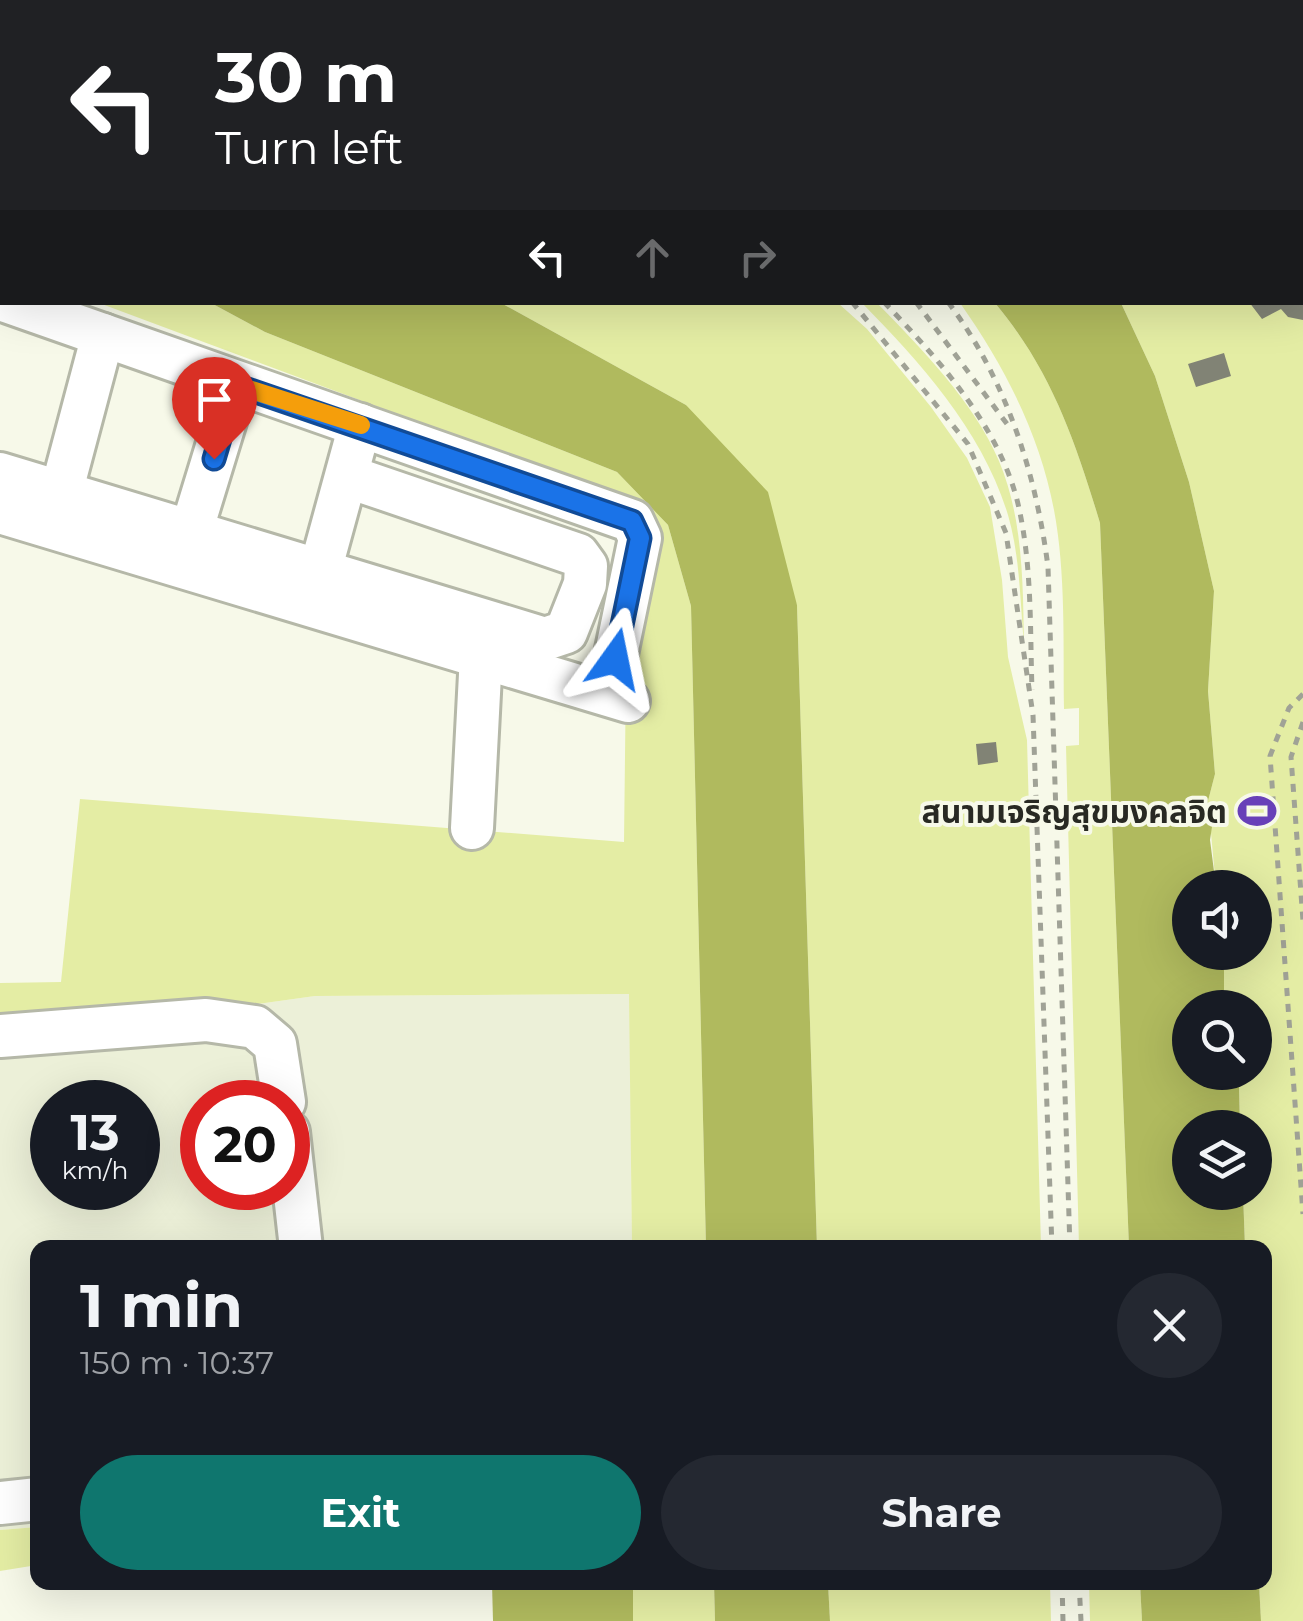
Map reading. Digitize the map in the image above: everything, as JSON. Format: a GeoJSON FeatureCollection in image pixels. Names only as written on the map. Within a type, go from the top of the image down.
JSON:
{"type":"FeatureCollection","features":[{"type":"Feature","properties":{"kind":"lane"},"geometry":{"type":"LineString","coordinates":[[15,305],[632,521],[640,538],[615,659]]}},
{"type":"Feature","properties":{"kind":"lane"},"geometry":{"type":"LineString","coordinates":[[61,493],[103,336]]}},
{"type":"Feature","properties":{"kind":"lane"},"geometry":{"type":"LineString","coordinates":[[191,532],[236,385]]}},
{"type":"Feature","properties":{"kind":"lane"},"geometry":{"type":"LineString","coordinates":[[320,570],[360,424]]}},
{"type":"Feature","properties":{"kind":"lane"},"geometry":{"type":"LineString","coordinates":[[0,474],[545,639],[566,632],[584,584],[586,566],[578,555],[364,482]]}},
{"type":"Feature","properties":{"kind":"lane"},"geometry":{"type":"LineString","coordinates":[[0,512],[628,701]]}},
{"type":"Feature","properties":{"kind":"lane"},"geometry":{"type":"LineString","coordinates":[[472,828],[481,655]]}},
{"type":"Feature","properties":{"kind":"lane"},"geometry":{"type":"LineString","coordinates":[[0,1036],[206,1020],[255,1027],[275,1044],[281,1080]]}},
{"type":"Feature","properties":{"kind":"lane"},"geometry":{"type":"LineString","coordinates":[[297,1210],[301,1240]]}},
{"type":"Feature","properties":{"kind":"lane"},"geometry":{"type":"LineString","coordinates":[[0,1504],[30,1500]]}},
{"type":"Feature","properties":{"kind":"path"},"geometry":{"type":"LineString","coordinates":[[855,305],[944,410],[984,472],[1006,533],[1033,715]]}},
{"type":"Feature","properties":{"kind":"path"},"geometry":{"type":"LineString","coordinates":[[887,305],[986,428],[1004,460],[1020,512],[1028,570],[1052,1240]]}},
{"type":"Feature","properties":{"kind":"path"},"geometry":{"type":"LineString","coordinates":[[918,305],[1016,435]]}},
{"type":"Feature","properties":{"kind":"path"},"geometry":{"type":"LineString","coordinates":[[950,305],[986,360],[1038,491],[1050,583],[1070,1240]]}},
{"type":"Feature","properties":{"kind":"path"},"geometry":{"type":"LineString","coordinates":[[1303,694],[1289,708],[1270,756],[1303,1214]]}},
{"type":"Feature","properties":{"kind":"path"},"geometry":{"type":"LineString","coordinates":[[1303,722],[1291,757],[1303,921]]}},
{"type":"Feature","properties":{"kind":"path"},"geometry":{"type":"LineString","coordinates":[[1062,1590],[1063,1621]]}},
{"type":"Feature","properties":{"kind":"path"},"geometry":{"type":"LineString","coordinates":[[1080,1590],[1080,1621]]}},
{"type":"Feature","properties":{"kind":"shaded area"},"geometry":{"type":"Polygon","coordinates":[[[104,305],[215,305],[265,332],[617,472],[668,525],[691,606],[706,1240],[632,1240],[629,994],[315,996],[184,1014],[0,1018],[0,983],[61,982],[80,799],[624,842],[628,500],[104,305]]]}},
{"type":"Feature","properties":{"kind":"shaded area"},"geometry":{"type":"Polygon","coordinates":[[[215,305],[505,305],[686,405],[768,492],[797,605],[817,1240],[706,1240],[691,606],[668,525],[617,472],[265,332],[215,305]]]}},
{"type":"Feature","properties":{"kind":"shaded area"},"geometry":{"type":"Polygon","coordinates":[[[505,305],[840,305],[867,329],[931,407],[967,458],[990,507],[1002,580],[1008,657],[1027,740],[1041,1240],[817,1240],[797,605],[686,405],[505,305]]]}},
{"type":"Feature","properties":{"kind":"shaded area"},"geometry":{"type":"Polygon","coordinates":[[[864,305],[879,305],[928,357],[976,418],[999,461],[1017,528],[1024,644],[1015,546],[997,485],[948,400],[864,305]]]}},
{"type":"Feature","properties":{"kind":"shaded area"},"geometry":{"type":"Polygon","coordinates":[[[961,305],[997,305],[1032,354],[1071,435],[1100,523],[1129,1240],[1079,1240],[1066,746],[1079,745],[1079,708],[1064,709],[1062,584],[1048,482],[1030,428],[991,351],[961,305]]]}},
{"type":"Feature","properties":{"kind":"shaded area"},"geometry":{"type":"Polygon","coordinates":[[[997,305],[1122,305],[1155,376],[1189,482],[1214,591],[1208,691],[1215,774],[1208,801],[1213,820],[1210,840],[1214,870],[1172,870],[1172,970],[1224,970],[1224,990],[1172,990],[1172,1090],[1239,1090],[1240,1110],[1172,1110],[1172,1210],[1244,1210],[1245,1240],[1129,1240],[1100,523],[1059,407],[1032,354],[997,305]]]}},
{"type":"Feature","properties":{"kind":"shaded area","name":"สนามเจริญสุขมงคลจิต"},"geometry":{"type":"Polygon","coordinates":[[[1122,305],[1303,305],[1303,1621],[1261,1621],[1259,1590],[1272,1590],[1272,1240],[1245,1240],[1244,1210],[1272,1210],[1272,1110],[1240,1110],[1239,1090],[1272,1090],[1272,990],[1224,990],[1224,970],[1272,970],[1272,870],[1214,870],[1208,801],[1215,774],[1208,691],[1214,591],[1189,482],[1155,376],[1122,305]]]}},
{"type":"Feature","properties":{"kind":"shaded area"},"geometry":{"type":"Polygon","coordinates":[[[630,994],[632,1240],[30,1240],[30,1528],[0,1530],[0,1018],[184,1014],[315,996],[630,994]]]}},
{"type":"Feature","properties":{"kind":"shaded area"},"geometry":{"type":"Polygon","coordinates":[[[30,1528],[30,1566],[0,1571],[0,1530],[30,1528]]]}},
{"type":"Feature","properties":{"kind":"shaded area"},"geometry":{"type":"Polygon","coordinates":[[[492,1590],[633,1590],[633,1621],[493,1621],[492,1590]]]}},
{"type":"Feature","properties":{"kind":"shaded area"},"geometry":{"type":"Polygon","coordinates":[[[633,1590],[714,1590],[715,1621],[633,1621],[633,1590]]]}},
{"type":"Feature","properties":{"kind":"shaded area"},"geometry":{"type":"Polygon","coordinates":[[[714,1590],[828,1590],[830,1621],[715,1621],[714,1590]]]}},
{"type":"Feature","properties":{"kind":"shaded area"},"geometry":{"type":"Polygon","coordinates":[[[828,1590],[1050,1590],[1051,1621],[830,1621],[828,1590]]]}},
{"type":"Feature","properties":{"kind":"shaded area"},"geometry":{"type":"Polygon","coordinates":[[[1089,1590],[1140,1590],[1142,1621],[1090,1621],[1089,1590]]]}},
{"type":"Feature","properties":{"kind":"shaded area"},"geometry":{"type":"Polygon","coordinates":[[[1140,1590],[1259,1590],[1261,1621],[1142,1621],[1140,1590]]]}},
{"type":"Feature","properties":{"kind":"building"},"geometry":{"type":"Polygon","coordinates":[[[1251,305],[1303,305],[1303,320],[1288,317],[1281,309],[1262,319],[1251,305]]]}},
{"type":"Feature","properties":{"kind":"building"},"geometry":{"type":"Polygon","coordinates":[[[1224,353],[1231,376],[1196,387],[1188,364],[1224,353]]]}},
{"type":"Feature","properties":{"kind":"building"},"geometry":{"type":"Polygon","coordinates":[[[996,742],[998,762],[978,765],[976,744],[996,742]]]}},
{"type":"Feature","properties":{"kind":"slow traffic"},"geometry":{"type":"LineString","coordinates":[[239,386],[361,425]]}},
{"type":"Feature","properties":{"kind":"place","name":"สนามเจริญสุขมงคลจิต"},"geometry":{"type":"Point","coordinates":[1257,811]}},
{"type":"Feature","properties":{"kind":"route"},"geometry":{"type":"LineString","coordinates":[[214,459],[236,385],[360,424],[632,521],[640,538],[615,659]]}}]}
